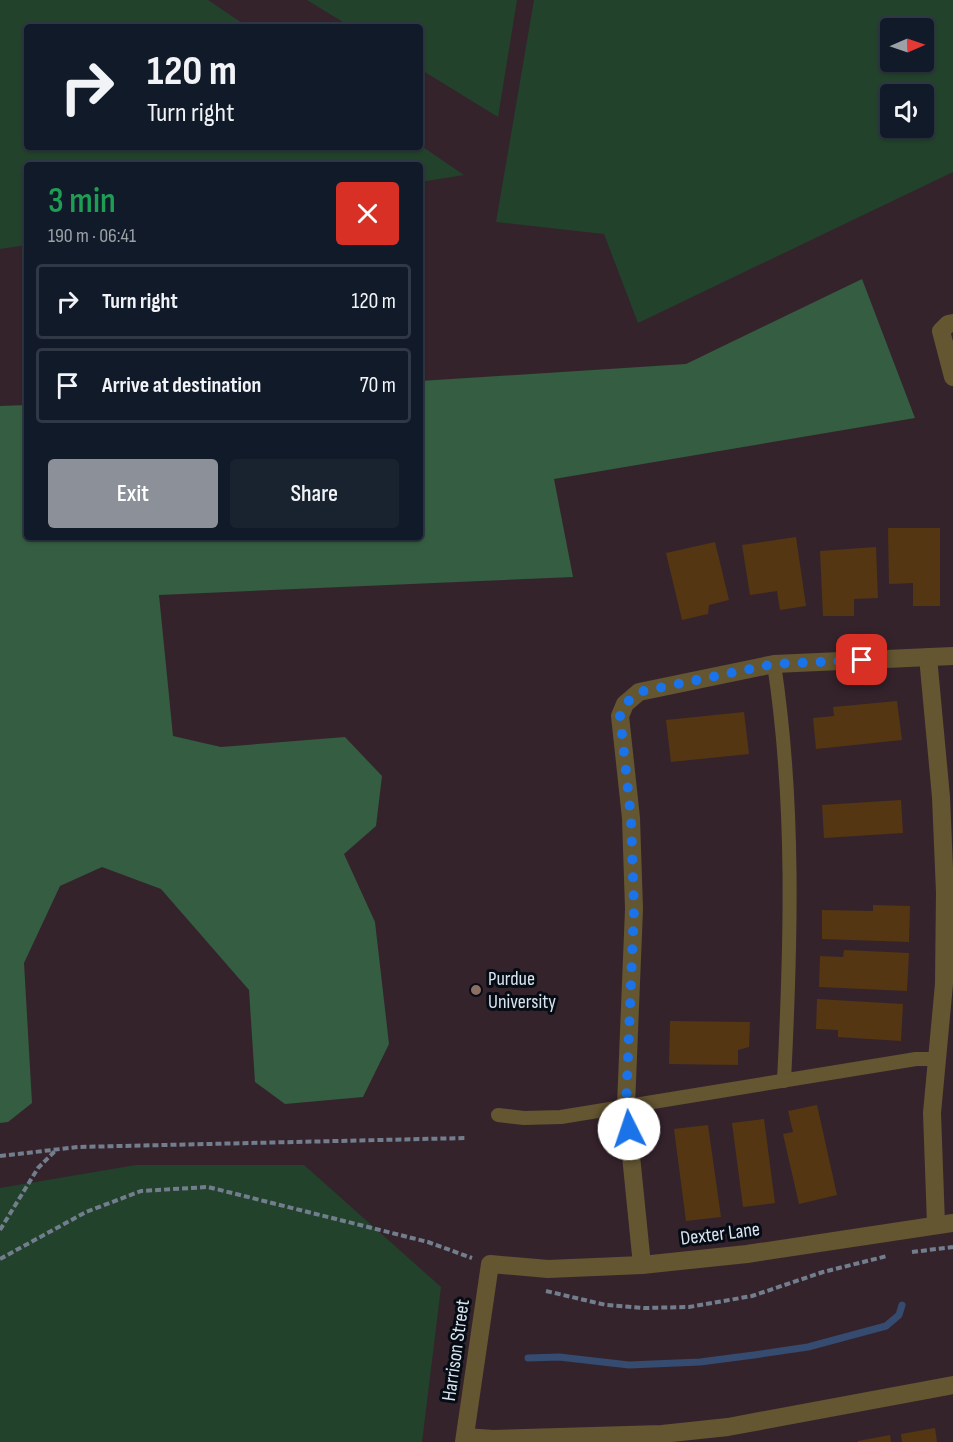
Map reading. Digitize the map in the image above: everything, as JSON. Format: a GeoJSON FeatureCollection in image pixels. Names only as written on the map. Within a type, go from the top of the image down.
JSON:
{"type":"FeatureCollection","features":[{"type":"Feature","properties":{"kind":"street"},"geometry":{"type":"LineString","coordinates":[[953,323],[948,324],[941,331],[953,377]]}},
{"type":"Feature","properties":{"kind":"street"},"geometry":{"type":"LineString","coordinates":[[642,1265],[626,1106],[634,909],[631,818],[620,716],[625,704],[639,692],[774,664],[953,656]]}},
{"type":"Feature","properties":{"kind":"street"},"geometry":{"type":"LineString","coordinates":[[928,657],[941,797],[945,892],[944,984],[932,1125],[944,1223]]}},
{"type":"Feature","properties":{"kind":"street","name":"Dexter Lane"},"geometry":{"type":"LineString","coordinates":[[490,1264],[548,1269],[642,1265],[747,1254],[944,1223]]}},
{"type":"Feature","properties":{"kind":"street","name":"Harrison Street"},"geometry":{"type":"LineString","coordinates":[[465,1440],[490,1264]]}},
{"type":"Feature","properties":{"kind":"street"},"geometry":{"type":"LineString","coordinates":[[465,1440],[662,1434],[728,1427],[953,1385]]}},
{"type":"Feature","properties":{"kind":"lane"},"geometry":{"type":"LineString","coordinates":[[774,664],[789,840],[790,947],[784,1081]]}},
{"type":"Feature","properties":{"kind":"lane"},"geometry":{"type":"LineString","coordinates":[[498,1115],[524,1118],[561,1117],[916,1059],[937,1059]]}},
{"type":"Feature","properties":{"kind":"path"},"geometry":{"type":"LineString","coordinates":[[0,1156],[78,1147],[466,1138]]}},
{"type":"Feature","properties":{"kind":"path"},"geometry":{"type":"LineString","coordinates":[[0,1230],[38,1168],[56,1149]]}},
{"type":"Feature","properties":{"kind":"path"},"geometry":{"type":"LineString","coordinates":[[0,1259],[86,1212],[141,1191],[208,1187],[428,1242],[490,1264]]}},
{"type":"Feature","properties":{"kind":"path"},"geometry":{"type":"LineString","coordinates":[[910,1253],[953,1247]]}},
{"type":"Feature","properties":{"kind":"path"},"geometry":{"type":"LineString","coordinates":[[543,1291],[606,1305],[644,1308],[689,1307],[752,1296],[823,1272],[889,1255]]}},
{"type":"Feature","properties":{"kind":"shaded area","name":"Purdue University"},"geometry":{"type":"Polygon","coordinates":[[[0,0],[953,0],[953,1442],[0,1442],[0,0]]]}},
{"type":"Feature","properties":{"kind":"green space"},"geometry":{"type":"Polygon","coordinates":[[[0,0],[208,0],[244,24],[24,24],[24,150],[423,150],[423,147],[464,175],[423,182],[423,162],[24,162],[24,245],[0,249],[0,0]]]}},
{"type":"Feature","properties":{"kind":"green space"},"geometry":{"type":"Polygon","coordinates":[[[307,0],[517,0],[498,117],[423,71],[423,24],[346,24],[307,0]]]}},
{"type":"Feature","properties":{"kind":"green space"},"geometry":{"type":"Polygon","coordinates":[[[534,0],[953,0],[953,172],[638,323],[604,234],[496,222],[534,0]]]}},
{"type":"Feature","properties":{"kind":"green space"},"geometry":{"type":"Polygon","coordinates":[[[862,279],[915,418],[554,479],[573,577],[159,595],[173,736],[221,747],[345,737],[382,776],[376,826],[344,854],[375,922],[389,1044],[363,1097],[285,1104],[255,1082],[249,990],[161,889],[102,867],[60,886],[24,963],[32,1103],[8,1122],[0,1123],[0,406],[24,405],[24,540],[423,540],[423,381],[686,364],[862,279]]]}},
{"type":"Feature","properties":{"kind":"green space"},"geometry":{"type":"Polygon","coordinates":[[[136,1165],[304,1165],[441,1287],[422,1442],[0,1442],[0,1188],[136,1165]]]}},
{"type":"Feature","properties":{"kind":"building"},"geometry":{"type":"Polygon","coordinates":[[[888,528],[940,528],[940,606],[913,606],[913,583],[889,584],[888,528]]]}},
{"type":"Feature","properties":{"kind":"building"},"geometry":{"type":"Polygon","coordinates":[[[796,537],[806,606],[780,610],[777,591],[750,595],[742,545],[796,537]]]}},
{"type":"Feature","properties":{"kind":"building"},"geometry":{"type":"Polygon","coordinates":[[[715,542],[729,600],[709,605],[708,614],[682,620],[666,553],[715,542]]]}},
{"type":"Feature","properties":{"kind":"building"},"geometry":{"type":"Polygon","coordinates":[[[876,547],[878,598],[854,599],[854,616],[823,616],[820,551],[876,547]]]}},
{"type":"Feature","properties":{"kind":"building"},"geometry":{"type":"Polygon","coordinates":[[[897,701],[902,740],[816,749],[813,718],[834,716],[833,707],[897,701]]]}},
{"type":"Feature","properties":{"kind":"building"},"geometry":{"type":"Polygon","coordinates":[[[744,712],[749,754],[671,762],[666,720],[744,712]]]}},
{"type":"Feature","properties":{"kind":"building"},"geometry":{"type":"Polygon","coordinates":[[[901,800],[903,833],[824,838],[822,805],[901,800]]]}},
{"type":"Feature","properties":{"kind":"building"},"geometry":{"type":"Polygon","coordinates":[[[873,905],[910,906],[909,942],[822,939],[822,910],[873,911],[873,905]]]}},
{"type":"Feature","properties":{"kind":"building"},"geometry":{"type":"Polygon","coordinates":[[[844,950],[909,953],[907,991],[819,987],[820,956],[843,957],[844,950]]]}},
{"type":"Feature","properties":{"kind":"building"},"geometry":{"type":"Polygon","coordinates":[[[817,999],[903,1004],[901,1041],[838,1037],[838,1030],[816,1029],[817,999]]]}},
{"type":"Feature","properties":{"kind":"building"},"geometry":{"type":"Polygon","coordinates":[[[670,1021],[750,1022],[749,1047],[738,1050],[738,1065],[669,1064],[670,1021]]]}},
{"type":"Feature","properties":{"kind":"building"},"geometry":{"type":"Polygon","coordinates":[[[817,1105],[837,1195],[799,1204],[783,1134],[793,1132],[788,1111],[817,1105]]]}},
{"type":"Feature","properties":{"kind":"building"},"geometry":{"type":"Polygon","coordinates":[[[764,1119],[775,1203],[743,1207],[732,1123],[764,1119]]]}},
{"type":"Feature","properties":{"kind":"building"},"geometry":{"type":"Polygon","coordinates":[[[708,1125],[721,1217],[686,1221],[674,1129],[708,1125]]]}},
{"type":"Feature","properties":{"kind":"building"},"geometry":{"type":"Polygon","coordinates":[[[935,1428],[937,1442],[902,1442],[901,1434],[935,1428]]]}},
{"type":"Feature","properties":{"kind":"building"},"geometry":{"type":"Polygon","coordinates":[[[890,1435],[891,1442],[858,1442],[858,1441],[890,1435]]]}},
{"type":"Feature","properties":{"kind":"waterway"},"geometry":{"type":"LineString","coordinates":[[528,1358],[559,1357],[629,1365],[700,1362],[754,1355],[808,1347],[886,1326],[899,1315],[902,1305]]}},
{"type":"Feature","properties":{"kind":"place","name":"Purdue University"},"geometry":{"type":"Point","coordinates":[476,990]}},
{"type":"Feature","properties":{"kind":"route"},"geometry":{"type":"LineString","coordinates":[[629,1129],[626,1106],[634,909],[631,818],[620,716],[625,704],[639,692],[774,664],[862,660]]}}]}
